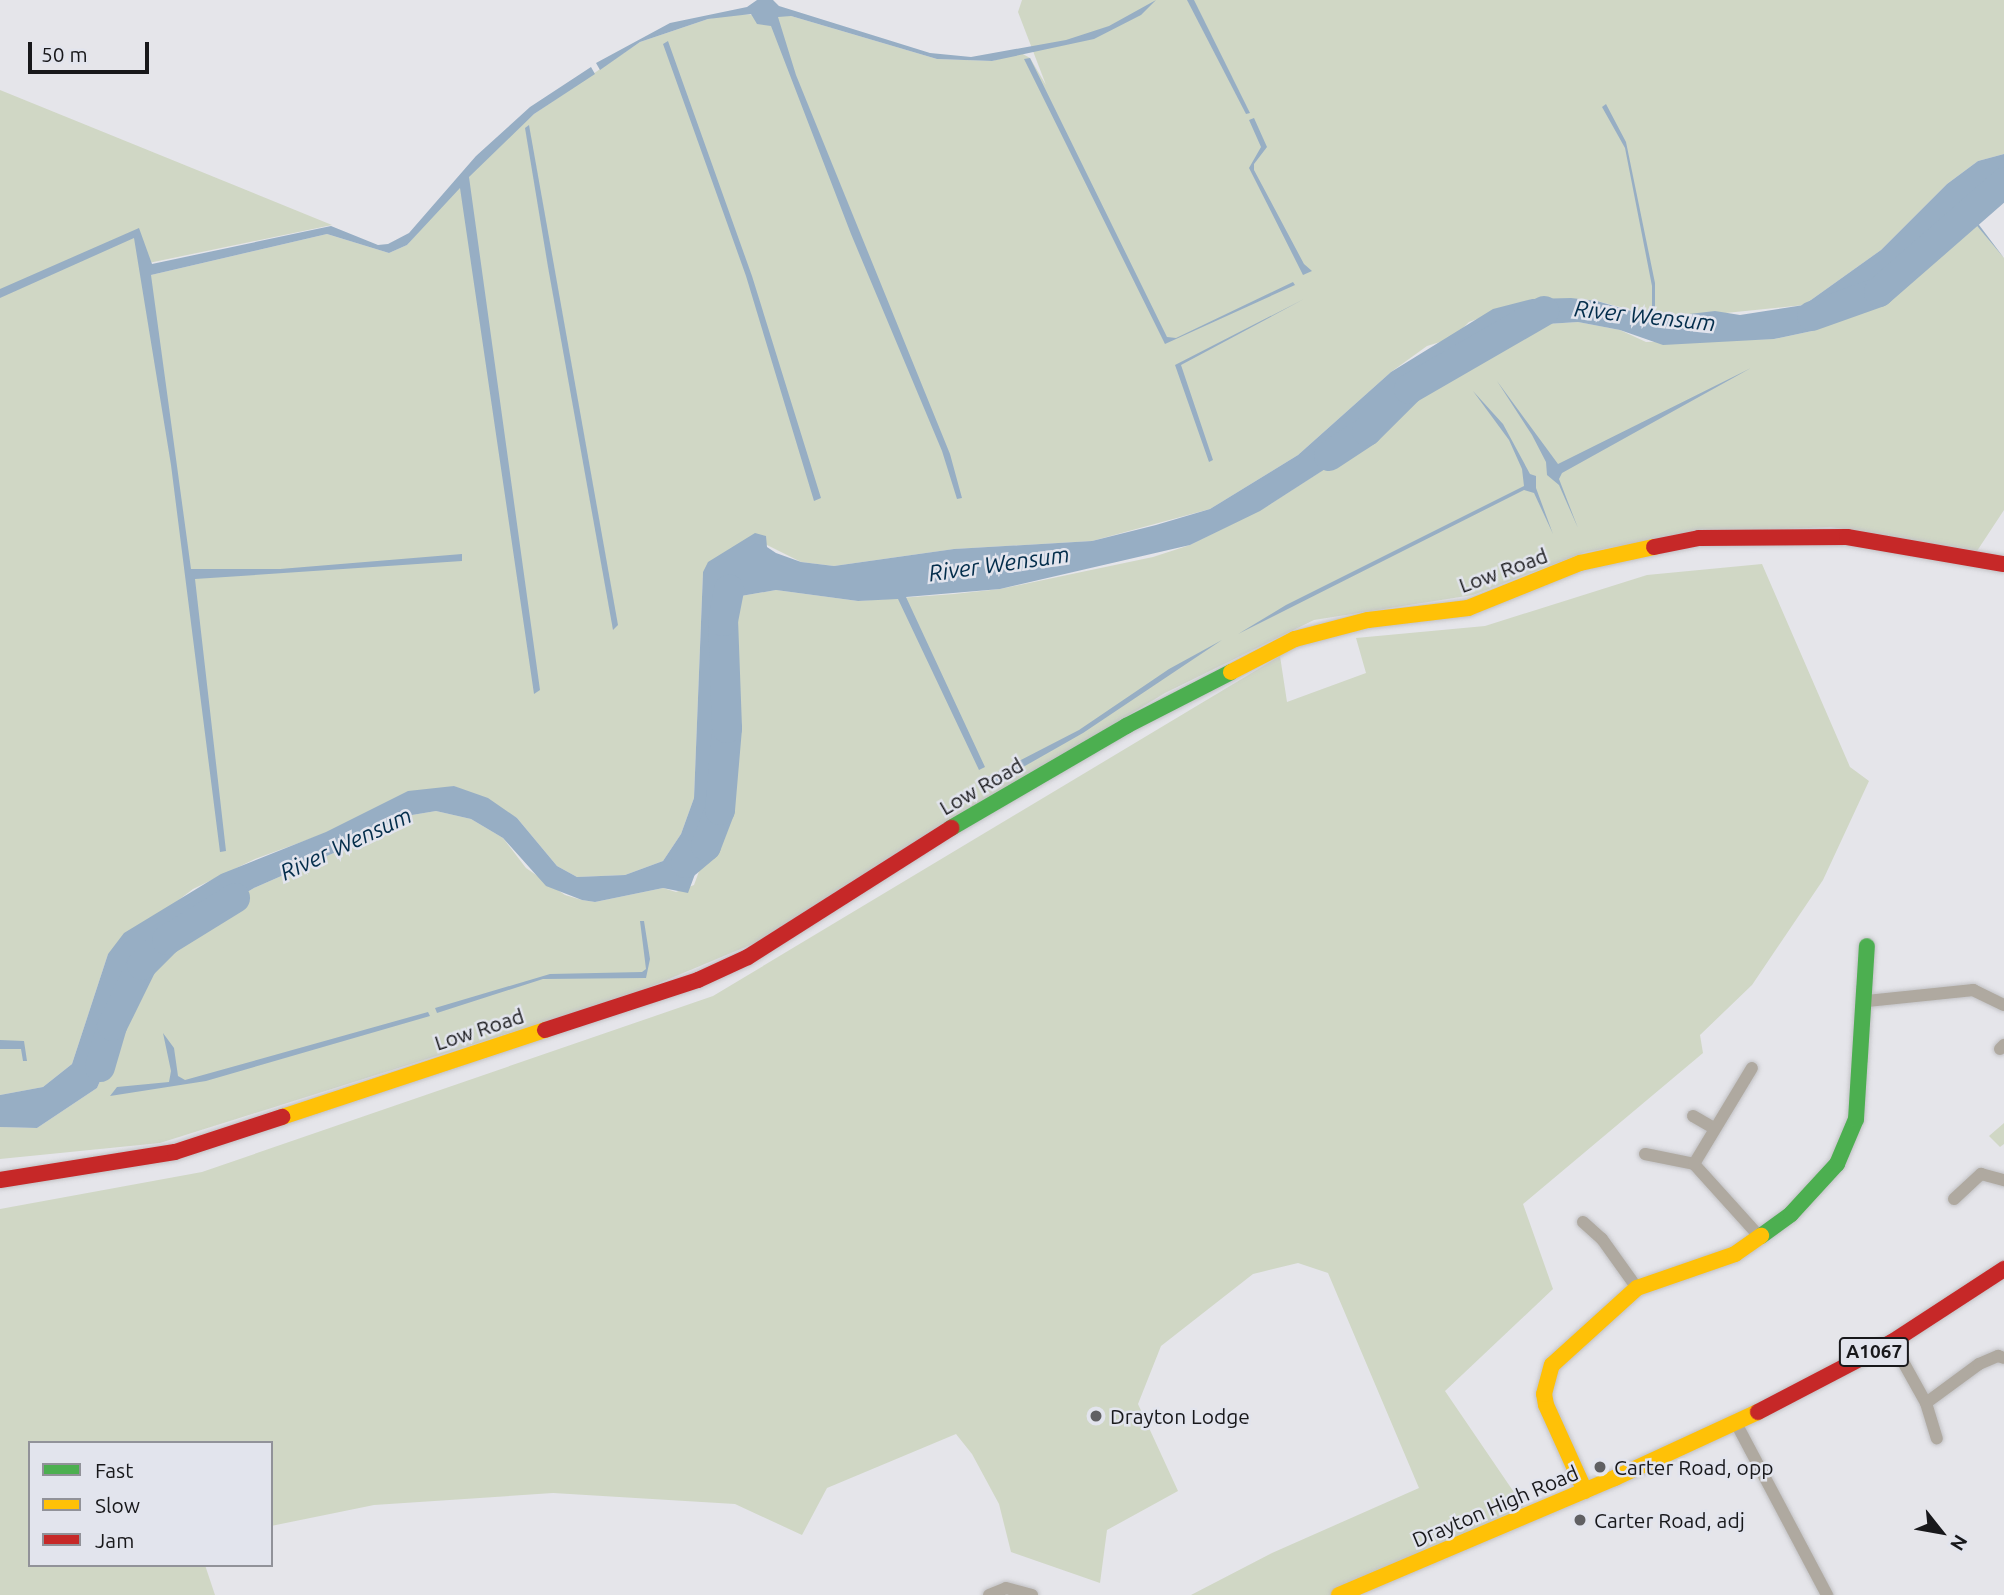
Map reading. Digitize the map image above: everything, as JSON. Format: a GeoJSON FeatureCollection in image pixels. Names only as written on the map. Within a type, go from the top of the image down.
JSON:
{"type":"FeatureCollection","features":[{"type":"Feature","properties":{"kind":"street","name":"Low Road"},"geometry":{"type":"LineString","coordinates":[[0,1180],[176,1152],[698,980],[748,957],[953,826],[1125,726],[1295,639],[1368,620],[1468,608],[1580,563],[1699,538],[1847,537],[2004,564]]}},
{"type":"Feature","properties":{"kind":"street"},"geometry":{"type":"LineString","coordinates":[[1585,1491],[1546,1405],[1545,1383],[1552,1365],[1637,1288],[1735,1254],[1791,1214],[1828,1176],[1845,1148],[1856,1119],[1867,1001],[1867,946]]}},
{"type":"Feature","properties":{"kind":"street"},"geometry":{"type":"LineString","coordinates":[[1867,1001],[1973,990],[2004,1005]]}},
{"type":"Feature","properties":{"kind":"street"},"geometry":{"type":"LineString","coordinates":[[1694,1164],[1752,1068]]}},
{"type":"Feature","properties":{"kind":"street"},"geometry":{"type":"LineString","coordinates":[[1693,1116],[1714,1128]]}},
{"type":"Feature","properties":{"kind":"street"},"geometry":{"type":"LineString","coordinates":[[1646,1154],[1694,1164],[1760,1237]]}},
{"type":"Feature","properties":{"kind":"street"},"geometry":{"type":"LineString","coordinates":[[1954,1199],[1981,1174],[2004,1180]]}},
{"type":"Feature","properties":{"kind":"street"},"geometry":{"type":"LineString","coordinates":[[1583,1222],[1602,1239],[1637,1288]]}},
{"type":"Feature","properties":{"kind":"street","name":"Drayton High Road"},"geometry":{"type":"LineString","coordinates":[[1339,1595],[1585,1491],[1736,1423],[1892,1342],[2004,1269]]}},
{"type":"Feature","properties":{"kind":"street"},"geometry":{"type":"LineString","coordinates":[[1892,1342],[1926,1403],[1937,1438]]}},
{"type":"Feature","properties":{"kind":"street"},"geometry":{"type":"LineString","coordinates":[[1926,1403],[1979,1364],[1998,1356],[2004,1358]]}},
{"type":"Feature","properties":{"kind":"street"},"geometry":{"type":"LineString","coordinates":[[1736,1423],[1827,1595]]}},
{"type":"Feature","properties":{"kind":"street"},"geometry":{"type":"LineString","coordinates":[[989,1595],[1006,1588],[1032,1595]]}},
{"type":"Feature","properties":{"kind":"green space"},"geometry":{"type":"Polygon","coordinates":[[[1022,0],[2004,0],[2004,154],[1978,161],[1947,184],[1881,250],[1804,305],[1666,319],[1597,301],[1532,299],[1469,322],[1453,338],[1427,346],[1391,372],[1298,455],[1210,509],[1092,541],[954,549],[834,566],[801,562],[765,544],[703,572],[694,798],[681,834],[663,861],[625,875],[577,877],[557,866],[517,818],[454,786],[255,859],[193,889],[108,954],[72,1064],[43,1087],[0,1095],[0,90],[332,225],[139,265],[151,275],[327,234],[389,253],[407,245],[474,169],[534,114],[640,42],[708,19],[734,14],[791,16],[937,59],[992,61],[1021,53],[1030,58],[1046,85],[1018,12],[1022,0]]]}},
{"type":"Feature","properties":{"kind":"green space"},"geometry":{"type":"Polygon","coordinates":[[[1964,208],[2004,258],[2004,510],[1977,551],[1831,527],[1693,533],[1586,552],[1473,595],[1314,620],[1165,693],[755,943],[633,994],[160,1143],[0,1159],[0,1127],[37,1128],[97,1088],[111,1056],[116,994],[132,960],[254,888],[361,841],[400,817],[436,811],[471,819],[503,838],[526,868],[565,895],[582,900],[595,902],[663,888],[676,892],[694,885],[714,831],[721,641],[727,613],[741,596],[776,590],[858,601],[954,594],[1000,589],[1153,557],[1190,545],[1269,505],[1320,472],[1413,385],[1458,365],[1517,326],[1578,322],[1620,330],[1646,342],[1774,339],[1812,331],[1882,287],[1913,251],[1964,208]]]}},
{"type":"Feature","properties":{"kind":"green space"},"geometry":{"type":"Polygon","coordinates":[[[1762,564],[1850,767],[1869,781],[1823,880],[1752,985],[1700,1035],[1703,1053],[1523,1204],[1553,1289],[1445,1391],[1524,1507],[1331,1595],[1191,1595],[1272,1553],[1419,1488],[1328,1273],[1298,1263],[1253,1274],[1161,1346],[1138,1404],[1178,1491],[1107,1530],[1100,1583],[1011,1552],[999,1504],[972,1454],[956,1434],[827,1488],[802,1535],[735,1504],[553,1493],[374,1505],[273,1526],[273,1441],[28,1441],[28,1567],[206,1567],[215,1595],[0,1595],[0,1209],[202,1172],[713,996],[1280,656],[1287,702],[1366,673],[1356,638],[1485,626],[1647,575],[1762,564]]]}},
{"type":"Feature","properties":{"kind":"green space"},"geometry":{"type":"Polygon","coordinates":[[[2004,1123],[2004,1144],[2000,1147],[1989,1136],[2004,1123]]]}},
{"type":"Feature","properties":{"kind":"water"},"geometry":{"type":"Polygon","coordinates":[[[757,0],[773,0],[779,6],[930,53],[971,57],[1066,40],[1109,26],[1156,0],[1141,15],[1094,39],[992,61],[937,59],[791,16],[778,17],[796,75],[950,454],[962,498],[957,499],[942,451],[851,234],[771,26],[757,24],[751,14],[708,19],[640,42],[600,70],[596,63],[670,23],[747,7],[757,0]]]}},
{"type":"Feature","properties":{"kind":"water"},"geometry":{"type":"Polygon","coordinates":[[[1187,0],[1194,0],[1250,113],[1246,114],[1187,0]]]}},
{"type":"Feature","properties":{"kind":"water"},"geometry":{"type":"Polygon","coordinates":[[[668,41],[752,276],[821,498],[814,501],[746,276],[663,44],[668,41]]]}},
{"type":"Feature","properties":{"kind":"water"},"geometry":{"type":"Polygon","coordinates":[[[1030,58],[1167,337],[1176,338],[1293,282],[1295,285],[1165,344],[1024,59],[1030,58]]]}},
{"type":"Feature","properties":{"kind":"water"},"geometry":{"type":"Polygon","coordinates":[[[591,67],[595,74],[534,114],[469,177],[540,690],[534,694],[460,188],[407,245],[389,253],[327,234],[151,275],[191,569],[280,569],[462,554],[462,561],[195,579],[226,851],[220,852],[171,465],[134,238],[0,298],[0,289],[139,228],[152,264],[331,226],[378,245],[388,244],[409,233],[476,156],[530,107],[591,67]]]}},
{"type":"Feature","properties":{"kind":"water"},"geometry":{"type":"Polygon","coordinates":[[[1606,104],[1626,142],[1655,283],[1655,318],[1715,311],[1740,315],[1804,305],[1881,250],[1947,184],[1978,161],[2004,154],[2004,179],[1972,196],[1967,209],[2004,258],[1963,209],[1913,251],[1882,287],[1812,331],[1774,339],[1663,345],[1620,330],[1578,322],[1517,326],[1458,365],[1413,385],[1336,462],[1260,511],[1190,545],[1000,589],[906,597],[985,767],[979,770],[898,599],[858,601],[776,590],[741,596],[727,613],[721,641],[723,799],[688,893],[663,888],[595,902],[582,900],[546,886],[503,838],[471,819],[436,811],[400,817],[361,841],[254,888],[132,960],[116,994],[111,1056],[97,1088],[37,1128],[0,1127],[0,1095],[43,1087],[72,1064],[108,954],[124,933],[221,874],[326,832],[408,791],[454,786],[488,798],[517,818],[557,866],[577,877],[625,875],[663,861],[681,834],[694,798],[703,572],[708,562],[755,533],[766,536],[767,547],[776,553],[801,562],[834,566],[954,549],[1092,541],[1210,509],[1298,455],[1391,372],[1493,309],[1532,299],[1571,298],[1597,301],[1652,317],[1652,286],[1625,148],[1602,107],[1606,104]]]}},
{"type":"Feature","properties":{"kind":"water"},"geometry":{"type":"Polygon","coordinates":[[[1254,118],[1267,147],[1254,164],[1254,170],[1304,264],[1312,271],[1303,275],[1249,168],[1261,147],[1249,120],[1254,118]]]}},
{"type":"Feature","properties":{"kind":"water"},"geometry":{"type":"Polygon","coordinates":[[[529,125],[618,625],[613,630],[548,267],[525,128],[529,125]]]}},
{"type":"Feature","properties":{"kind":"water"},"geometry":{"type":"Polygon","coordinates":[[[1304,299],[1181,365],[1213,460],[1209,462],[1175,365],[1304,299]]]}},
{"type":"Feature","properties":{"kind":"water"},"geometry":{"type":"Polygon","coordinates":[[[1751,368],[1562,473],[1559,479],[1578,528],[1559,485],[1547,475],[1546,462],[1532,435],[1497,381],[1558,464],[1751,368]]]}},
{"type":"Feature","properties":{"kind":"water"},"geometry":{"type":"Polygon","coordinates":[[[1473,391],[1503,424],[1530,474],[1536,476],[1536,488],[1553,534],[1534,493],[1524,490],[1238,634],[1286,605],[1524,486],[1522,469],[1509,440],[1473,391]]]}},
{"type":"Feature","properties":{"kind":"water"},"geometry":{"type":"Polygon","coordinates":[[[1222,640],[1083,733],[988,787],[984,779],[1079,730],[1169,669],[1222,640]]]}},
{"type":"Feature","properties":{"kind":"water"},"geometry":{"type":"Polygon","coordinates":[[[640,921],[644,921],[650,959],[646,978],[543,979],[437,1013],[435,1008],[550,974],[642,972],[646,969],[640,921]]]}},
{"type":"Feature","properties":{"kind":"water"},"geometry":{"type":"Polygon","coordinates":[[[428,1012],[430,1016],[206,1081],[110,1096],[117,1087],[169,1082],[171,1071],[163,1033],[174,1048],[178,1076],[185,1080],[428,1012]]]}},
{"type":"Feature","properties":{"kind":"water"},"geometry":{"type":"Polygon","coordinates":[[[0,1040],[24,1041],[27,1061],[23,1061],[21,1049],[0,1049],[0,1040]]]}},
{"type":"Feature","properties":{"kind":"waterway","name":"River Wensum"},"geometry":{"type":"LineString","coordinates":[[1812,316],[1879,292],[2004,183]]}},
{"type":"Feature","properties":{"kind":"waterway","name":"River Wensum"},"geometry":{"type":"LineString","coordinates":[[1329,456],[1367,431],[1409,389],[1544,311]]}},
{"type":"Feature","properties":{"kind":"waterway","name":"River Wensum"},"geometry":{"type":"LineString","coordinates":[[686,863],[706,846],[720,810],[727,728],[723,621],[729,590]]}},
{"type":"Feature","properties":{"kind":"waterway","name":"River Wensum"},"geometry":{"type":"LineString","coordinates":[[100,1067],[112,1026],[142,965],[167,940],[235,898]]}},
{"type":"Feature","properties":{"kind":"traffic: fast"},"geometry":{"type":"LineString","coordinates":[[951,828],[1126,726],[1231,672]]}},
{"type":"Feature","properties":{"kind":"traffic: fast"},"geometry":{"type":"LineString","coordinates":[[1761,1236],[1791,1214],[1837,1164],[1856,1119],[1867,946]]}},
{"type":"Feature","properties":{"kind":"traffic: slow"},"geometry":{"type":"LineString","coordinates":[[1231,672],[1295,639],[1368,620],[1468,608],[1580,563],[1654,547]]}},
{"type":"Feature","properties":{"kind":"traffic: slow"},"geometry":{"type":"LineString","coordinates":[[282,1117],[545,1030]]}},
{"type":"Feature","properties":{"kind":"traffic: slow"},"geometry":{"type":"LineString","coordinates":[[1585,1491],[1546,1405],[1544,1394],[1552,1365],[1637,1288],[1735,1254],[1761,1236]]}},
{"type":"Feature","properties":{"kind":"traffic: slow"},"geometry":{"type":"LineString","coordinates":[[1339,1595],[1615,1478],[1758,1412]]}},
{"type":"Feature","properties":{"kind":"traffic: jam"},"geometry":{"type":"LineString","coordinates":[[1654,547],[1699,538],[1847,537],[2004,564]]}},
{"type":"Feature","properties":{"kind":"traffic: jam"},"geometry":{"type":"LineString","coordinates":[[545,1030],[698,980],[748,957],[951,828]]}},
{"type":"Feature","properties":{"kind":"traffic: jam"},"geometry":{"type":"LineString","coordinates":[[0,1180],[175,1152],[282,1117]]}},
{"type":"Feature","properties":{"kind":"traffic: jam"},"geometry":{"type":"LineString","coordinates":[[1758,1412],[1892,1342],[2004,1269]]}},
{"type":"Feature","properties":{"kind":"place","name":"Drayton Lodge"},"geometry":{"type":"Point","coordinates":[1096,1416]}},
{"type":"Feature","properties":{"kind":"place","name":"Carter Road, opp"},"geometry":{"type":"Point","coordinates":[1600,1467]}},
{"type":"Feature","properties":{"kind":"place","name":"Carter Road, adj"},"geometry":{"type":"Point","coordinates":[1580,1520]}}]}
